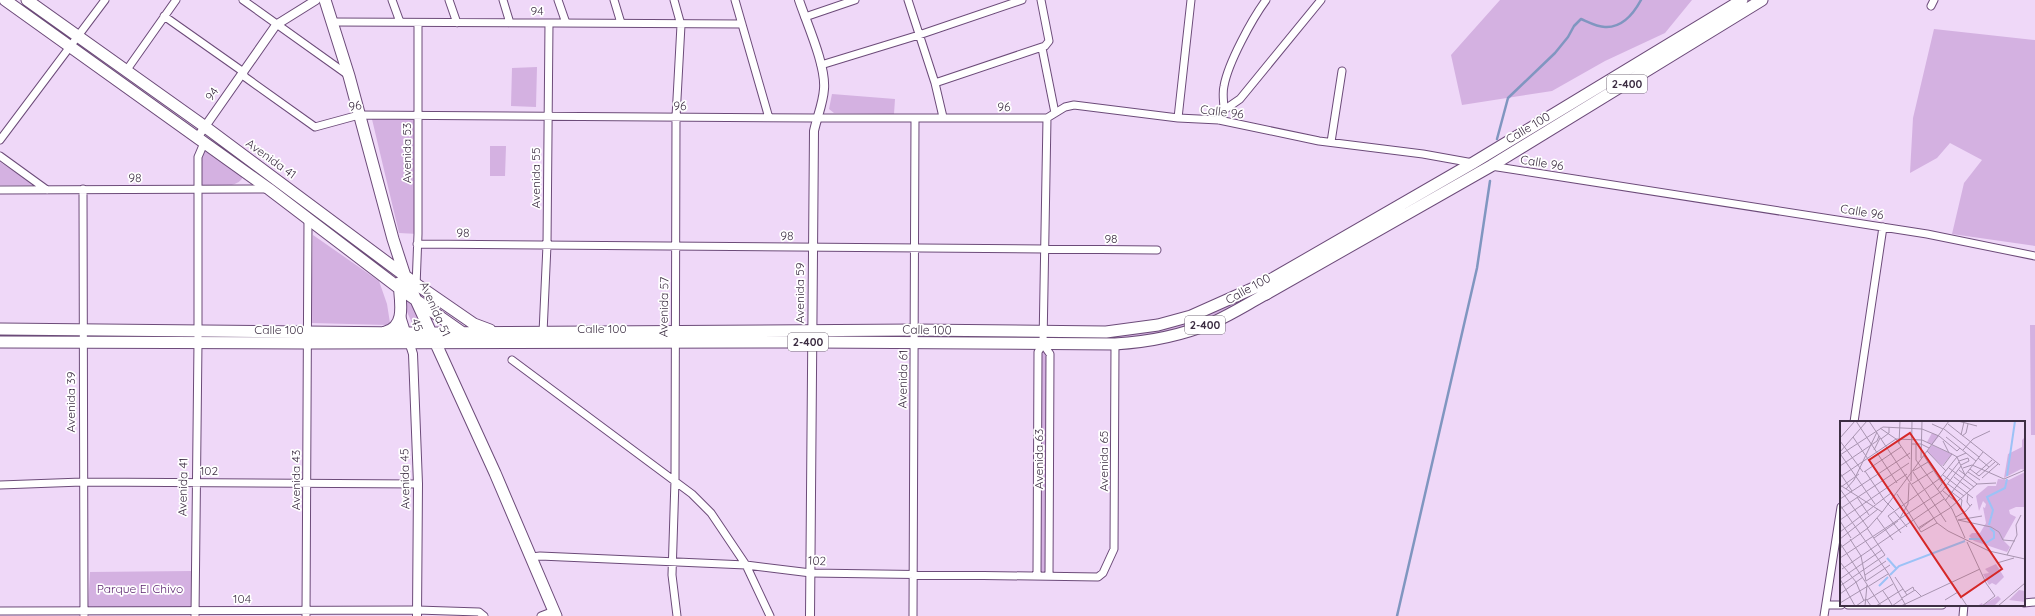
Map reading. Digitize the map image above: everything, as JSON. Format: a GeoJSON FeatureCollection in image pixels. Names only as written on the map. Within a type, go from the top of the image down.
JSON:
{"type":"FeatureCollection","features":[{"type":"Feature","properties":{"kind":"main road"},"geometry":{"type":"LineString","coordinates":[[5,0],[269,189],[399,288],[478,342]]}},
{"type":"Feature","properties":{"kind":"main road","name":"Avenida 41"},"geometry":{"type":"LineString","coordinates":[[27,0],[204,126],[416,284],[474,324],[502,333]]}},
{"type":"Feature","properties":{"kind":"main road","name":"Avenida 51"},"geometry":{"type":"LineString","coordinates":[[325,0],[349,76],[402,273],[417,299],[555,613]]}},
{"type":"Feature","properties":{"kind":"main road","name":"Calle 100"},"geometry":{"type":"LineString","coordinates":[[0,342],[198,342],[308,338],[433,338],[478,342],[675,337],[812,336],[915,330],[1042,330],[1106,332],[1158,325],[1198,313],[1265,283],[1473,163],[1742,0]]}},
{"type":"Feature","properties":{"kind":"main road","name":"Calle 100"},"geometry":{"type":"LineString","coordinates":[[812,336],[914,343],[1115,344],[1139,343],[1183,333],[1214,322],[1266,294],[1491,166],[1762,0]]}},
{"type":"Feature","properties":{"kind":"main road"},"geometry":{"type":"LineString","coordinates":[[368,247],[382,250],[390,245],[393,239]]}},
{"type":"Feature","properties":{"kind":"main road"},"geometry":{"type":"LineString","coordinates":[[376,271],[389,288],[401,313]]}},
{"type":"Feature","properties":{"kind":"main road"},"geometry":{"type":"LineString","coordinates":[[381,332],[392,329],[401,313],[399,288],[402,273]]}},
{"type":"Feature","properties":{"kind":"main road","name":"Calle 100"},"geometry":{"type":"LineString","coordinates":[[0,329],[198,331],[308,338],[381,332],[409,338]]}},
{"type":"Feature","properties":{"kind":"main road","name":"Calle 100"},"geometry":{"type":"LineString","coordinates":[[433,338],[463,333],[543,333],[675,337]]}},
{"type":"Feature","properties":{"kind":"main road"},"geometry":{"type":"LineString","coordinates":[[447,367],[449,353],[453,347],[478,342]]}},
{"type":"Feature","properties":{"kind":"street"},"geometry":{"type":"LineString","coordinates":[[0,140],[105,0]]}},
{"type":"Feature","properties":{"kind":"street"},"geometry":{"type":"LineString","coordinates":[[126,71],[176,0]]}},
{"type":"Feature","properties":{"kind":"street"},"geometry":{"type":"LineString","coordinates":[[243,0],[349,76]]}},
{"type":"Feature","properties":{"kind":"street","name":"94"},"geometry":{"type":"LineString","coordinates":[[201,141],[204,126],[276,25],[316,0]]}},
{"type":"Feature","properties":{"kind":"street"},"geometry":{"type":"LineString","coordinates":[[392,0],[400,22]]}},
{"type":"Feature","properties":{"kind":"street"},"geometry":{"type":"LineString","coordinates":[[449,0],[457,23]]}},
{"type":"Feature","properties":{"kind":"street"},"geometry":{"type":"LineString","coordinates":[[503,0],[510,23]]}},
{"type":"Feature","properties":{"kind":"street"},"geometry":{"type":"LineString","coordinates":[[558,0],[566,23]]}},
{"type":"Feature","properties":{"kind":"street"},"geometry":{"type":"LineString","coordinates":[[614,0],[621,23]]}},
{"type":"Feature","properties":{"kind":"street","name":"Avenida 57"},"geometry":{"type":"LineString","coordinates":[[674,0],[681,25],[676,117],[675,480],[672,560],[677,616]]}},
{"type":"Feature","properties":{"kind":"street"},"geometry":{"type":"LineString","coordinates":[[735,0],[769,118]]}},
{"type":"Feature","properties":{"kind":"street","name":"Avenida 59"},"geometry":{"type":"LineString","coordinates":[[799,0],[821,65],[824,88],[822,104],[814,131],[810,616]]}},
{"type":"Feature","properties":{"kind":"street"},"geometry":{"type":"LineString","coordinates":[[805,17],[855,0]]}},
{"type":"Feature","properties":{"kind":"street"},"geometry":{"type":"LineString","coordinates":[[908,0],[935,83],[943,117]]}},
{"type":"Feature","properties":{"kind":"street"},"geometry":{"type":"LineString","coordinates":[[821,65],[919,35],[1022,0]]}},
{"type":"Feature","properties":{"kind":"street"},"geometry":{"type":"LineString","coordinates":[[935,83],[1042,48],[1049,41],[1042,0]]}},
{"type":"Feature","properties":{"kind":"street"},"geometry":{"type":"LineString","coordinates":[[1178,118],[1191,0]]}},
{"type":"Feature","properties":{"kind":"street"},"geometry":{"type":"LineString","coordinates":[[1219,120],[1224,110],[1224,85],[1231,65],[1253,21],[1266,0]]}},
{"type":"Feature","properties":{"kind":"street"},"geometry":{"type":"LineString","coordinates":[[1224,110],[1240,99],[1321,0]]}},
{"type":"Feature","properties":{"kind":"street"},"geometry":{"type":"LineString","coordinates":[[164,16],[242,71]]}},
{"type":"Feature","properties":{"kind":"street","name":"94"},"geometry":{"type":"LineString","coordinates":[[332,22],[549,24],[621,23],[681,25],[742,24]]}},
{"type":"Feature","properties":{"kind":"street","name":"Avenida 53"},"geometry":{"type":"LineString","coordinates":[[417,299],[418,23]]}},
{"type":"Feature","properties":{"kind":"street","name":"Avenida 55"},"geometry":{"type":"LineString","coordinates":[[543,333],[547,245],[546,116],[549,24]]}},
{"type":"Feature","properties":{"kind":"street"},"geometry":{"type":"LineString","coordinates":[[1042,48],[1055,113]]}},
{"type":"Feature","properties":{"kind":"street"},"geometry":{"type":"LineString","coordinates":[[331,63],[338,60],[341,53]]}},
{"type":"Feature","properties":{"kind":"street","name":"96"},"geometry":{"type":"LineString","coordinates":[[242,71],[245,77],[315,127],[359,115],[769,118],[1047,118]]}},
{"type":"Feature","properties":{"kind":"street"},"geometry":{"type":"LineString","coordinates":[[1331,142],[1342,71]]}},
{"type":"Feature","properties":{"kind":"street","name":"Calle 96"},"geometry":{"type":"LineString","coordinates":[[1047,118],[1074,105],[1178,118],[1219,120],[1331,142],[1423,154],[1491,166],[1928,234],[2035,256]]}},
{"type":"Feature","properties":{"kind":"street","name":"Avenida 61"},"geometry":{"type":"LineString","coordinates":[[913,616],[915,118]]}},
{"type":"Feature","properties":{"kind":"street","name":"Avenida 63"},"geometry":{"type":"LineString","coordinates":[[1047,118],[1042,330],[1043,344],[1050,354],[1049,576]]}},
{"type":"Feature","properties":{"kind":"street","name":"Avenida 41"},"geometry":{"type":"LineString","coordinates":[[195,613],[198,342],[198,157],[201,141]]}},
{"type":"Feature","properties":{"kind":"street"},"geometry":{"type":"LineString","coordinates":[[0,156],[46,190]]}},
{"type":"Feature","properties":{"kind":"street","name":"Avenida 39"},"geometry":{"type":"LineString","coordinates":[[83,189],[82,482],[84,613]]}},
{"type":"Feature","properties":{"kind":"street","name":"98"},"geometry":{"type":"LineString","coordinates":[[0,190],[269,189]]}},
{"type":"Feature","properties":{"kind":"street","name":"Avenida 43"},"geometry":{"type":"LineString","coordinates":[[306,613],[308,483],[308,219]]}},
{"type":"Feature","properties":{"kind":"street"},"geometry":{"type":"LineString","coordinates":[[1854,421],[1883,227]]}},
{"type":"Feature","properties":{"kind":"street","name":"98"},"geometry":{"type":"LineString","coordinates":[[417,244],[1157,250]]}},
{"type":"Feature","properties":{"kind":"street","name":"45"},"geometry":{"type":"LineString","coordinates":[[401,313],[409,338]]}},
{"type":"Feature","properties":{"kind":"street","name":"Avenida 45"},"geometry":{"type":"LineString","coordinates":[[409,338],[413,354],[418,484],[417,613]]}},
{"type":"Feature","properties":{"kind":"street","name":"Avenida 63"},"geometry":{"type":"LineString","coordinates":[[1037,576],[1038,352],[1043,344]]}},
{"type":"Feature","properties":{"kind":"street","name":"Avenida 65"},"geometry":{"type":"LineString","coordinates":[[1101,576],[1114,549],[1115,344]]}},
{"type":"Feature","properties":{"kind":"street"},"geometry":{"type":"LineString","coordinates":[[512,360],[692,494],[711,513],[746,565],[770,616]]}},
{"type":"Feature","properties":{"kind":"street","name":"102"},"geometry":{"type":"LineString","coordinates":[[0,484],[196,482],[418,484]]}},
{"type":"Feature","properties":{"kind":"street"},"geometry":{"type":"LineString","coordinates":[[1824,616],[1840,513]]}},
{"type":"Feature","properties":{"kind":"street","name":"102"},"geometry":{"type":"LineString","coordinates":[[532,558],[555,556],[672,560],[746,565],[811,573],[1101,576]]}},
{"type":"Feature","properties":{"kind":"street"},"geometry":{"type":"LineString","coordinates":[[2025,603],[2035,602]]}},
{"type":"Feature","properties":{"kind":"street"},"geometry":{"type":"LineString","coordinates":[[1826,604],[1840,605]]}},
{"type":"Feature","properties":{"kind":"street"},"geometry":{"type":"LineString","coordinates":[[1963,616],[1964,606]]}},
{"type":"Feature","properties":{"kind":"street","name":"104"},"geometry":{"type":"LineString","coordinates":[[0,611],[84,613],[479,612],[484,615]]}},
{"type":"Feature","properties":{"kind":"street"},"geometry":{"type":"LineString","coordinates":[[541,616],[555,613]]}},
{"type":"Feature","properties":{"kind":"green space"},"geometry":{"type":"Polygon","coordinates":[[[1500,0],[1692,0],[1665,33],[1605,61],[1552,91],[1462,105],[1451,55],[1500,0]]]}},
{"type":"Feature","properties":{"kind":"green space"},"geometry":{"type":"Polygon","coordinates":[[[1934,29],[2035,40],[2035,246],[1952,234],[1964,183],[1982,160],[1950,143],[1937,158],[1910,173],[1913,118],[1934,29]]]}},
{"type":"Feature","properties":{"kind":"green space"},"geometry":{"type":"Polygon","coordinates":[[[537,67],[536,107],[511,106],[512,68],[537,67]]]}},
{"type":"Feature","properties":{"kind":"green space"},"geometry":{"type":"Polygon","coordinates":[[[832,94],[895,99],[894,114],[834,113],[829,109],[832,94]]]}},
{"type":"Feature","properties":{"kind":"green space"},"geometry":{"type":"Polygon","coordinates":[[[371,115],[418,116],[418,234],[399,233],[371,115]]]}},
{"type":"Feature","properties":{"kind":"green space"},"geometry":{"type":"Polygon","coordinates":[[[490,146],[506,146],[505,176],[490,176],[490,146]]]}},
{"type":"Feature","properties":{"kind":"green space"},"geometry":{"type":"Polygon","coordinates":[[[205,150],[243,177],[240,181],[230,186],[200,186],[201,156],[205,150]]]}},
{"type":"Feature","properties":{"kind":"green space"},"geometry":{"type":"Polygon","coordinates":[[[0,162],[35,185],[0,185],[0,162]]]}},
{"type":"Feature","properties":{"kind":"green space"},"geometry":{"type":"Polygon","coordinates":[[[1476,167],[1480,167],[1268,288],[1193,325],[1160,333],[1113,340],[1046,338],[1046,336],[1112,336],[1136,334],[1192,322],[1242,298],[1476,167]]]}},
{"type":"Feature","properties":{"kind":"green space"},"geometry":{"type":"Polygon","coordinates":[[[313,235],[379,281],[387,304],[390,323],[387,325],[311,323],[313,235]]]}},
{"type":"Feature","properties":{"kind":"green space"},"geometry":{"type":"Polygon","coordinates":[[[405,297],[407,297],[419,317],[420,326],[414,328],[405,307],[405,297]]]}},
{"type":"Feature","properties":{"kind":"green space"},"geometry":{"type":"Polygon","coordinates":[[[2030,325],[2035,325],[2035,435],[2031,435],[2030,325]]]}},
{"type":"Feature","properties":{"kind":"green space"},"geometry":{"type":"Polygon","coordinates":[[[0,334],[404,338],[0,338],[0,334]]]}},
{"type":"Feature","properties":{"kind":"green space"},"geometry":{"type":"Polygon","coordinates":[[[1040,335],[1040,338],[918,339],[918,336],[1040,335]]]}},
{"type":"Feature","properties":{"kind":"green space"},"geometry":{"type":"Polygon","coordinates":[[[1043,348],[1048,354],[1047,574],[1040,574],[1040,353],[1043,348]]]}},
{"type":"Feature","properties":{"kind":"green space","name":"Parque El Chivo"},"geometry":{"type":"Polygon","coordinates":[[[191,571],[191,607],[88,607],[90,572],[191,571]]]}},
{"type":"Feature","properties":{"kind":"waterway"},"geometry":{"type":"LineString","coordinates":[[1497,139],[1508,98],[1555,53],[1568,37],[1574,26],[1581,19],[1602,27],[1611,27],[1627,19],[1641,0]]}},
{"type":"Feature","properties":{"kind":"waterway"},"geometry":{"type":"LineString","coordinates":[[1397,616],[1477,268],[1490,181]]}}]}
